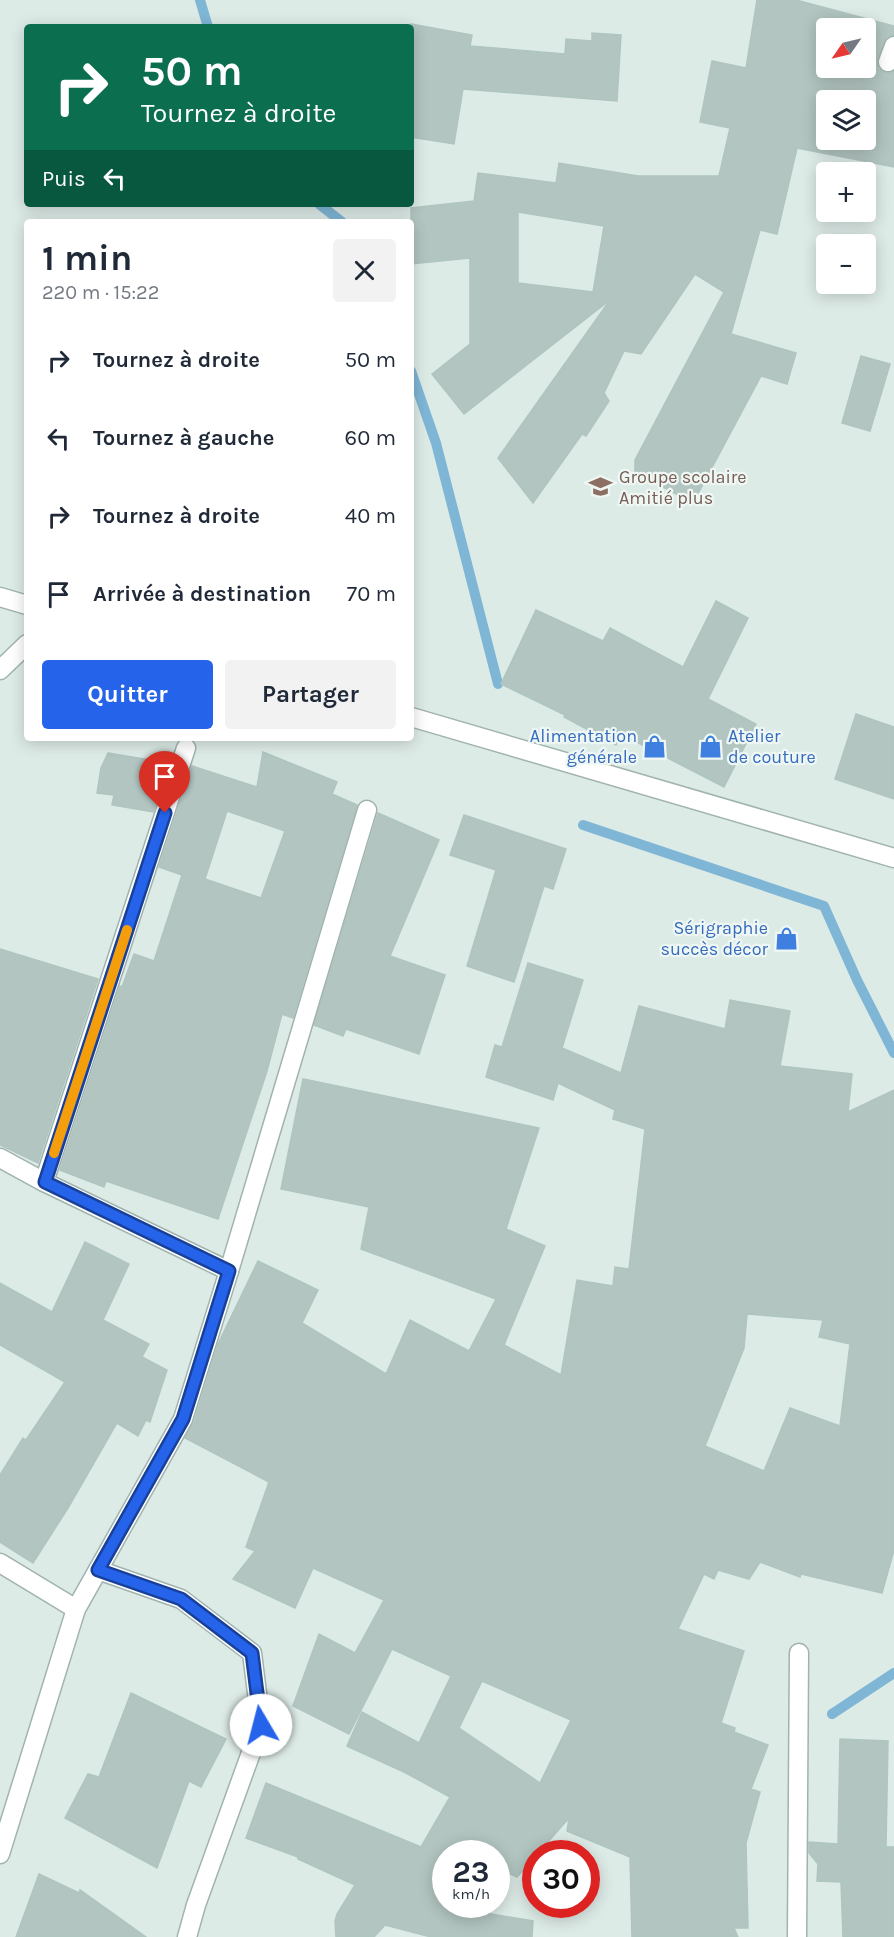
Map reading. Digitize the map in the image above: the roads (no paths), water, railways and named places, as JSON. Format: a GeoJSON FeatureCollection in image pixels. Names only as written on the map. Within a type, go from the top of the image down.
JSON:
{"type":"FeatureCollection","features":[{"type":"Feature","properties":{"kind":"street"},"geometry":{"type":"LineString","coordinates":[[0,597],[24,604]]}},
{"type":"Feature","properties":{"kind":"street"},"geometry":{"type":"LineString","coordinates":[[0,670],[24,647]]}},
{"type":"Feature","properties":{"kind":"street"},"geometry":{"type":"LineString","coordinates":[[414,718],[894,858]]}},
{"type":"Feature","properties":{"kind":"street"},"geometry":{"type":"LineString","coordinates":[[45,1182],[186,748]]}},
{"type":"Feature","properties":{"kind":"street"},"geometry":{"type":"LineString","coordinates":[[0,1854],[76,1609],[183,1419],[367,810]]}},
{"type":"Feature","properties":{"kind":"street"},"geometry":{"type":"LineString","coordinates":[[0,1158],[229,1271]]}},
{"type":"Feature","properties":{"kind":"street"},"geometry":{"type":"LineString","coordinates":[[0,1563],[76,1609]]}},
{"type":"Feature","properties":{"kind":"street"},"geometry":{"type":"LineString","coordinates":[[98,1570],[181,1599],[252,1653],[261,1725],[196,1905],[187,1937]]}},
{"type":"Feature","properties":{"kind":"street"},"geometry":{"type":"LineString","coordinates":[[797,1937],[799,1653]]}},
{"type":"Feature","properties":{"kind":"waterway"},"geometry":{"type":"LineString","coordinates":[[200,0],[207,24]]}},
{"type":"Feature","properties":{"kind":"waterway"},"geometry":{"type":"LineString","coordinates":[[323,207],[338,219]]}},
{"type":"Feature","properties":{"kind":"waterway"},"geometry":{"type":"LineString","coordinates":[[414,380],[436,443],[498,684]]}},
{"type":"Feature","properties":{"kind":"waterway"},"geometry":{"type":"LineString","coordinates":[[583,825],[824,906],[857,980],[894,1053]]}},
{"type":"Feature","properties":{"kind":"waterway"},"geometry":{"type":"LineString","coordinates":[[832,1714],[894,1673]]}},
{"type":"Feature","properties":{"kind":"place","name":"Groupe scolaire Amitié plus"},"geometry":{"type":"Point","coordinates":[601,487]}},
{"type":"Feature","properties":{"kind":"place","name":"Alimentation générale"},"geometry":{"type":"Point","coordinates":[655,746]}},
{"type":"Feature","properties":{"kind":"place","name":"Atelier de couture"},"geometry":{"type":"Point","coordinates":[710,746]}},
{"type":"Feature","properties":{"kind":"place","name":"Sérigraphie succès décor"},"geometry":{"type":"Point","coordinates":[786,938]}}]}
